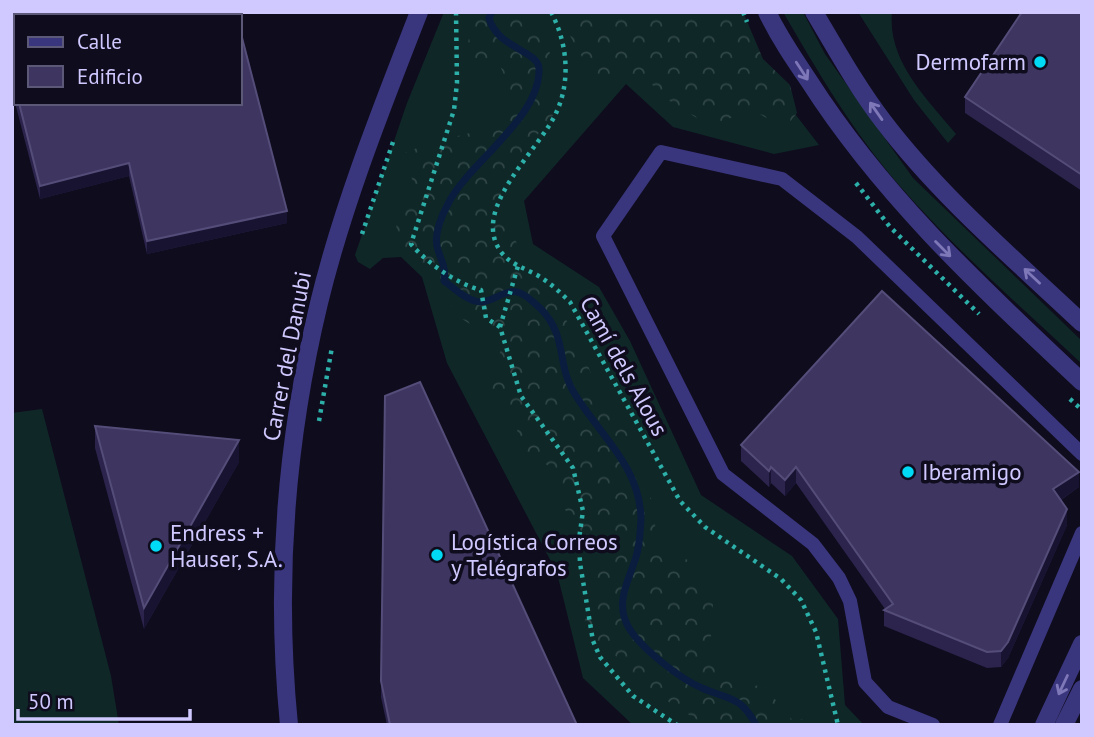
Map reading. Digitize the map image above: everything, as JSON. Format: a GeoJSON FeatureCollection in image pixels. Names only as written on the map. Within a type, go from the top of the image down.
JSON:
{"type":"FeatureCollection","features":[{"type":"Feature","properties":{"kind":"street","name":"Carrer del Danubi"},"geometry":{"type":"LineString","coordinates":[[289,725],[284,654],[284,557],[288,490],[305,374],[319,303],[354,187],[419,12]]}},
{"type":"Feature","properties":{"kind":"street"},"geometry":{"type":"LineString","coordinates":[[767,12],[825,106],[894,198],[981,288],[1082,382]]}},
{"type":"Feature","properties":{"kind":"street"},"geometry":{"type":"LineString","coordinates":[[814,12],[849,72],[883,121],[926,173],[1082,323]]}},
{"type":"Feature","properties":{"kind":"street"},"geometry":{"type":"LineString","coordinates":[[1044,725],[1082,644]]}},
{"type":"Feature","properties":{"kind":"street"},"geometry":{"type":"LineString","coordinates":[[1064,725],[1082,689]]}},
{"type":"Feature","properties":{"kind":"lane"},"geometry":{"type":"LineString","coordinates":[[933,725],[888,707],[865,682],[850,601],[839,578],[813,544],[723,474],[603,236],[661,152],[782,179],[857,237],[1082,454]]}},
{"type":"Feature","properties":{"kind":"lane"},"geometry":{"type":"LineString","coordinates":[[1000,725],[1082,533]]}},
{"type":"Feature","properties":{"kind":"path"},"geometry":{"type":"LineString","coordinates":[[456,12],[457,83],[454,110],[411,244],[424,259],[469,287],[481,289],[486,318],[500,327]]}},
{"type":"Feature","properties":{"kind":"path","name":"Camí dels Alous"},"geometry":{"type":"LineString","coordinates":[[551,12],[561,31],[566,60],[558,109],[494,210],[494,237],[500,251],[518,267],[553,286],[570,302],[680,501],[705,527],[781,579],[801,600],[816,632],[838,725]]}},
{"type":"Feature","properties":{"kind":"path"},"geometry":{"type":"LineString","coordinates":[[358,243],[398,128]]}},
{"type":"Feature","properties":{"kind":"path"},"geometry":{"type":"LineString","coordinates":[[518,267],[500,327],[521,396],[573,468],[583,511],[579,539],[580,564],[593,641],[600,657],[633,696],[677,725]]}},
{"type":"Feature","properties":{"kind":"path"},"geometry":{"type":"LineString","coordinates":[[318,425],[332,345]]}},
{"type":"Feature","properties":{"kind":"green space"},"geometry":{"type":"Polygon","coordinates":[[[444,12],[728,12],[779,93],[819,145],[774,154],[673,127],[626,84],[524,201],[533,244],[599,287],[630,341],[701,495],[792,556],[838,619],[845,705],[864,725],[633,725],[583,678],[557,573],[447,363],[422,277],[401,257],[383,258],[370,269],[358,262],[355,255],[407,103],[444,12]]]}},
{"type":"Feature","properties":{"kind":"green space"},"geometry":{"type":"Polygon","coordinates":[[[476,12],[534,12],[550,53],[540,88],[556,111],[515,160],[502,186],[504,219],[521,253],[521,275],[551,297],[576,335],[599,394],[628,429],[636,479],[653,501],[657,546],[690,561],[713,604],[710,649],[737,685],[764,686],[794,722],[813,715],[816,725],[705,725],[655,693],[637,692],[618,678],[617,657],[599,644],[584,623],[592,601],[598,570],[592,547],[560,503],[562,481],[547,465],[520,449],[515,416],[491,395],[491,374],[503,345],[459,317],[435,282],[397,253],[396,212],[412,179],[405,153],[500,125],[508,107],[507,82],[495,56],[478,68],[467,46],[476,12]]]}},
{"type":"Feature","properties":{"kind":"green space"},"geometry":{"type":"Polygon","coordinates":[[[561,12],[743,12],[763,59],[790,85],[797,113],[785,128],[750,109],[711,127],[665,98],[641,73],[617,80],[600,76],[578,51],[561,12]]]}},
{"type":"Feature","properties":{"kind":"green space"},"geometry":{"type":"Polygon","coordinates":[[[783,12],[803,12],[825,54],[913,178],[1082,341],[1082,364],[965,254],[920,209],[882,165],[851,123],[783,12]]]}},
{"type":"Feature","properties":{"kind":"green space"},"geometry":{"type":"Polygon","coordinates":[[[858,12],[892,12],[892,30],[902,63],[922,93],[956,134],[948,143],[914,100],[858,12]]]}},
{"type":"Feature","properties":{"kind":"green space"},"geometry":{"type":"Polygon","coordinates":[[[42,409],[111,676],[119,725],[12,725],[12,413],[42,409]]]}},
{"type":"Feature","properties":{"kind":"building"},"geometry":{"type":"Polygon","coordinates":[[[12,12],[235,12],[14,14],[14,86],[12,12]]]}},
{"type":"Feature","properties":{"kind":"building","name":"Dermofarm"},"geometry":{"type":"Polygon","coordinates":[[[1022,12],[1082,12],[1082,175],[965,97],[1022,12]]]}},
{"type":"Feature","properties":{"kind":"building"},"geometry":{"type":"Polygon","coordinates":[[[242,38],[287,211],[147,241],[129,163],[40,186],[20,105],[242,105],[242,38]]]}},
{"type":"Feature","properties":{"kind":"building","name":"Iberamigo"},"geometry":{"type":"Polygon","coordinates":[[[882,291],[1079,472],[1053,489],[1067,509],[1008,642],[1001,651],[987,652],[884,610],[893,604],[796,467],[785,480],[771,467],[769,471],[741,445],[882,291]]]}},
{"type":"Feature","properties":{"kind":"building","name":"Logística Correos y Telégrafos"},"geometry":{"type":"Polygon","coordinates":[[[420,382],[577,725],[390,725],[381,681],[385,396],[420,382]]]}},
{"type":"Feature","properties":{"kind":"building","name":"Endress + Hauser, S.A."},"geometry":{"type":"Polygon","coordinates":[[[95,426],[239,440],[144,608],[95,426]]]}},
{"type":"Feature","properties":{"kind":"waterway"},"geometry":{"type":"LineString","coordinates":[[492,12],[489,18],[500,36],[537,62],[539,68],[536,87],[516,122],[471,172],[445,209],[436,239],[444,268],[444,281],[471,300],[481,302],[509,292],[520,293],[541,309],[549,319],[555,329],[568,381],[583,407],[626,467],[639,501],[641,520],[638,548],[623,601],[629,628],[642,645],[672,670],[693,684],[739,703],[756,725]]}},
{"type":"Feature","properties":{"kind":"place","name":"Dermofarm"},"geometry":{"type":"Point","coordinates":[1040,62]}},
{"type":"Feature","properties":{"kind":"place","name":"Iberamigo"},"geometry":{"type":"Point","coordinates":[908,472]}},
{"type":"Feature","properties":{"kind":"place","name":"Endress + Hauser, S.A."},"geometry":{"type":"Point","coordinates":[156,546]}},
{"type":"Feature","properties":{"kind":"place","name":"Logística Correos y Telégrafos"},"geometry":{"type":"Point","coordinates":[437,555]}}]}
